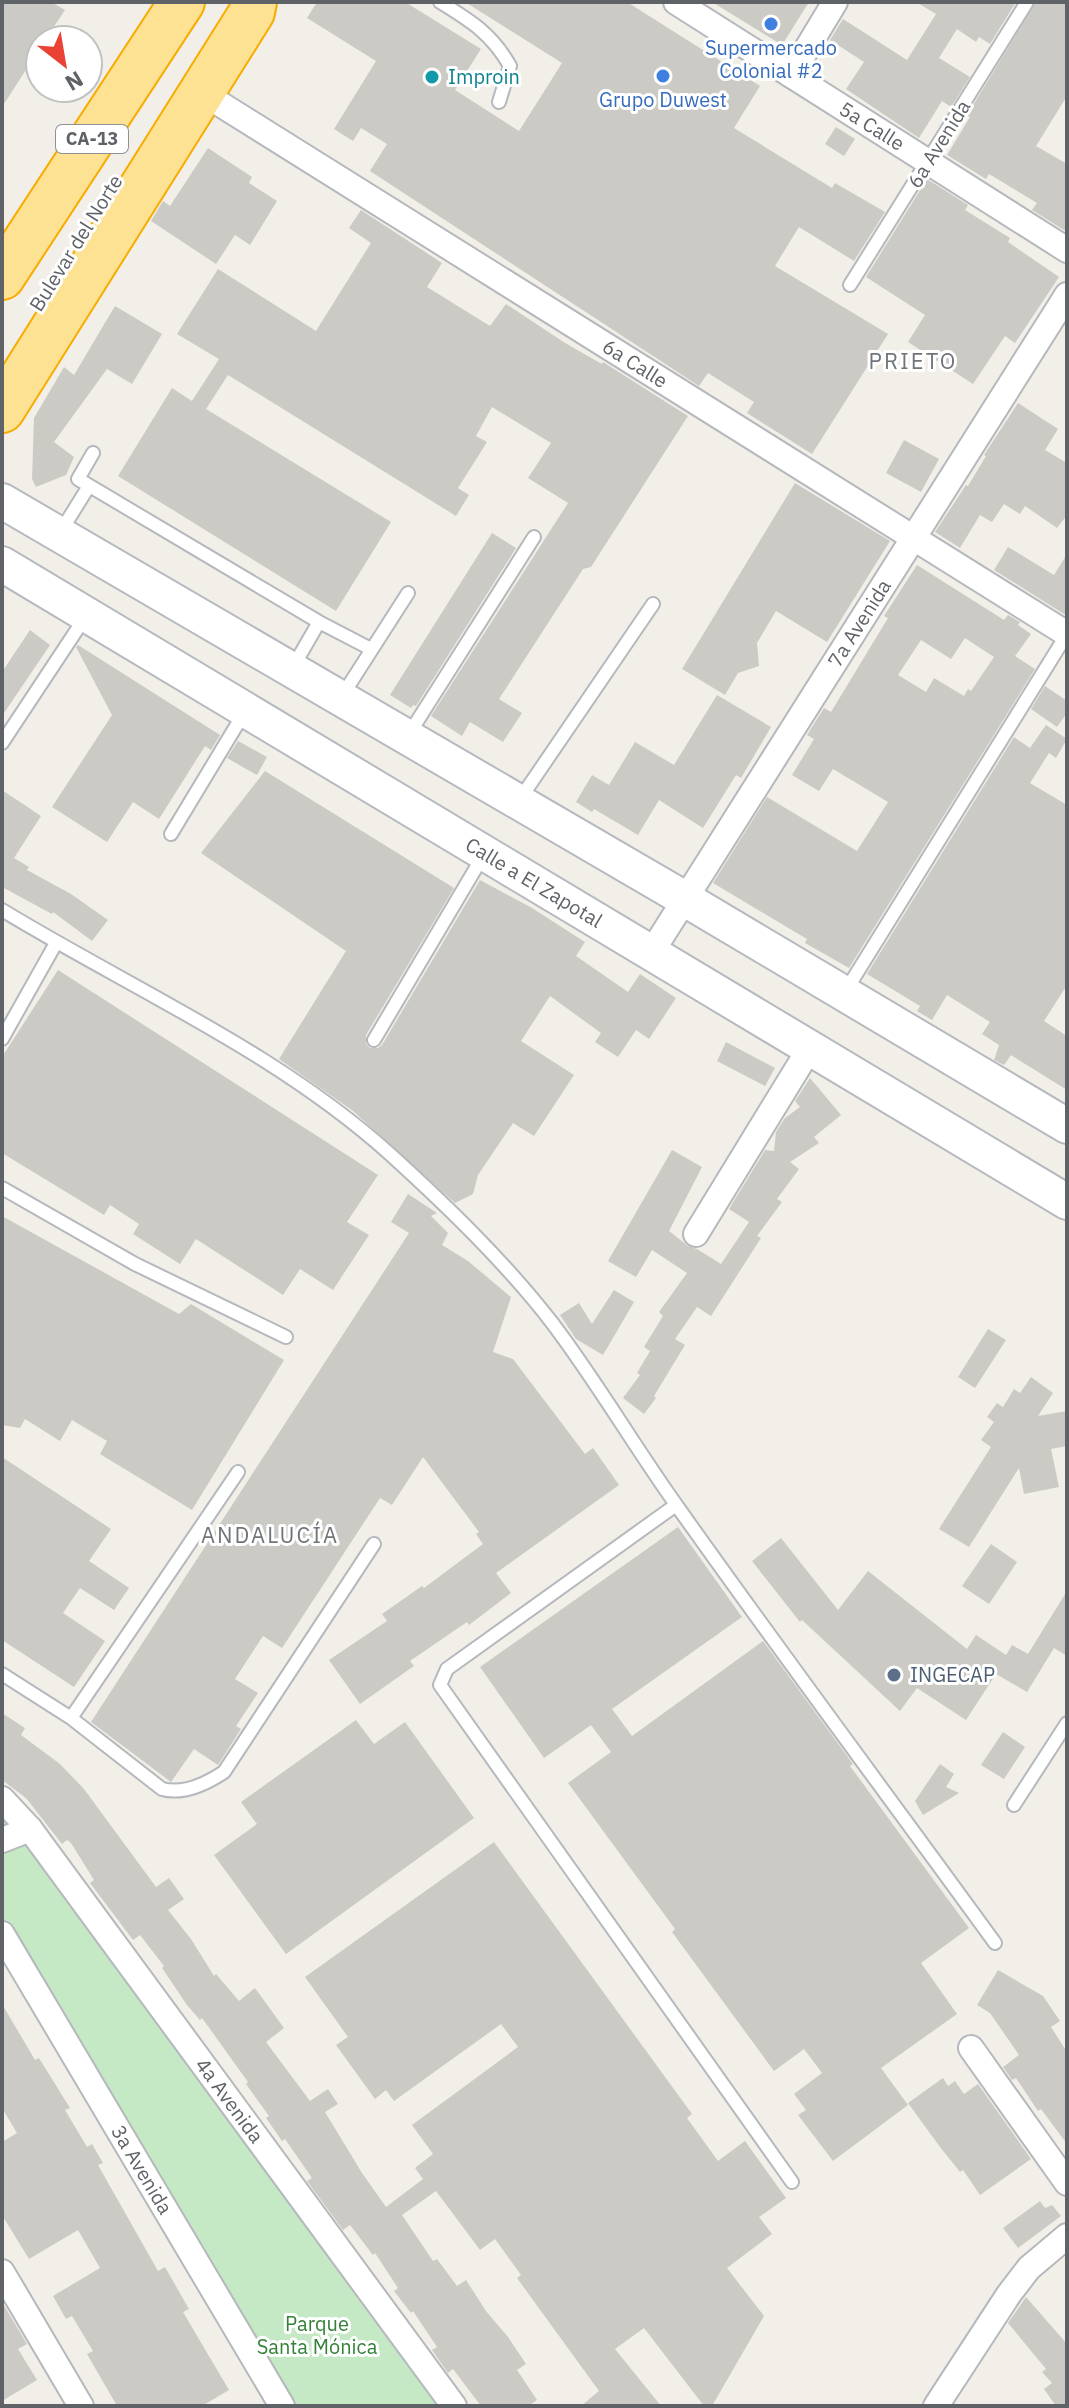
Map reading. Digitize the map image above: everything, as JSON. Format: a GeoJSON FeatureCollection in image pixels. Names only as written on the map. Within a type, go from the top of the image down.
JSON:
{"type":"FeatureCollection","features":[{"type":"Feature","properties":{"kind":"highway","name":"Bulevar del Norte"},"geometry":{"type":"LineString","coordinates":[[2,361],[187,91],[227,2]]}},
{"type":"Feature","properties":{"kind":"highway"},"geometry":{"type":"LineString","coordinates":[[2,410],[187,91],[252,12],[254,2]]}},
{"type":"Feature","properties":{"kind":"highway","name":"Bulevar del Norte"},"geometry":{"type":"LineString","coordinates":[[5,265],[173,16]]}},
{"type":"Feature","properties":{"kind":"highway"},"geometry":{"type":"LineString","coordinates":[[2,309],[160,51],[173,16]]}},
{"type":"Feature","properties":{"kind":"street","name":"5a Calle"},"geometry":{"type":"LineString","coordinates":[[676,2],[1067,250]]}},
{"type":"Feature","properties":{"kind":"street"},"geometry":{"type":"LineString","coordinates":[[791,75],[835,2]]}},
{"type":"Feature","properties":{"kind":"street","name":"6a Calle"},"geometry":{"type":"LineString","coordinates":[[187,91],[1067,634]]}},
{"type":"Feature","properties":{"kind":"street","name":"7a Avenida"},"geometry":{"type":"LineString","coordinates":[[651,953],[1067,295]]}},
{"type":"Feature","properties":{"kind":"street"},"geometry":{"type":"LineString","coordinates":[[2,501],[1065,1120]]}},
{"type":"Feature","properties":{"kind":"street","name":"Calle a El Zapotal"},"geometry":{"type":"LineString","coordinates":[[2,564],[1067,1202]]}},
{"type":"Feature","properties":{"kind":"street"},"geometry":{"type":"LineString","coordinates":[[696,1234],[810,1048]]}},
{"type":"Feature","properties":{"kind":"street","name":"4a Avenida"},"geometry":{"type":"LineString","coordinates":[[2,1799],[30,1829],[454,2406]]}},
{"type":"Feature","properties":{"kind":"street"},"geometry":{"type":"LineString","coordinates":[[2,1840],[30,1829]]}},
{"type":"Feature","properties":{"kind":"street","name":"3a Avenida"},"geometry":{"type":"LineString","coordinates":[[2,1934],[282,2406]]}},
{"type":"Feature","properties":{"kind":"street"},"geometry":{"type":"LineString","coordinates":[[971,2048],[1067,2183]]}},
{"type":"Feature","properties":{"kind":"street"},"geometry":{"type":"LineString","coordinates":[[936,2406],[1022,2277],[1067,2236]]}},
{"type":"Feature","properties":{"kind":"street"},"geometry":{"type":"LineString","coordinates":[[2,2272],[81,2406]]}},
{"type":"Feature","properties":{"kind":"lane"},"geometry":{"type":"LineString","coordinates":[[440,2],[474,23],[498,45],[504,55],[510,66],[499,102]]}},
{"type":"Feature","properties":{"kind":"lane","name":"6a Avenida"},"geometry":{"type":"LineString","coordinates":[[850,285],[1027,2]]}},
{"type":"Feature","properties":{"kind":"lane"},"geometry":{"type":"LineString","coordinates":[[93,453],[78,479],[319,622],[371,649]]}},
{"type":"Feature","properties":{"kind":"lane"},"geometry":{"type":"LineString","coordinates":[[59,534],[89,486]]}},
{"type":"Feature","properties":{"kind":"lane"},"geometry":{"type":"LineString","coordinates":[[407,737],[534,537]]}},
{"type":"Feature","properties":{"kind":"lane"},"geometry":{"type":"LineString","coordinates":[[340,698],[408,593]]}},
{"type":"Feature","properties":{"kind":"lane"},"geometry":{"type":"LineString","coordinates":[[518,801],[653,604]]}},
{"type":"Feature","properties":{"kind":"lane"},"geometry":{"type":"LineString","coordinates":[[2,743],[87,615]]}},
{"type":"Feature","properties":{"kind":"lane"},"geometry":{"type":"LineString","coordinates":[[291,670],[319,622]]}},
{"type":"Feature","properties":{"kind":"lane"},"geometry":{"type":"LineString","coordinates":[[845,993],[1067,634]]}},
{"type":"Feature","properties":{"kind":"lane"},"geometry":{"type":"LineString","coordinates":[[171,834],[246,710]]}},
{"type":"Feature","properties":{"kind":"lane"},"geometry":{"type":"LineString","coordinates":[[374,1040],[485,853]]}},
{"type":"Feature","properties":{"kind":"lane"},"geometry":{"type":"LineString","coordinates":[[2,910],[162,1000],[333,1109],[389,1153],[474,1235],[552,1323],[676,1505],[995,1943]]}},
{"type":"Feature","properties":{"kind":"lane"},"geometry":{"type":"LineString","coordinates":[[2,1039],[56,943]]}},
{"type":"Feature","properties":{"kind":"lane"},"geometry":{"type":"LineString","coordinates":[[2,1188],[135,1264],[286,1337]]}},
{"type":"Feature","properties":{"kind":"lane"},"geometry":{"type":"LineString","coordinates":[[71,1718],[238,1472]]}},
{"type":"Feature","properties":{"kind":"lane"},"geometry":{"type":"LineString","coordinates":[[676,1505],[447,1669],[440,1685],[792,2182]]}},
{"type":"Feature","properties":{"kind":"lane"},"geometry":{"type":"LineString","coordinates":[[2,1674],[71,1718],[162,1789],[185,1790],[224,1772],[374,1544]]}},
{"type":"Feature","properties":{"kind":"lane"},"geometry":{"type":"LineString","coordinates":[[1014,1805],[1067,1723]]}},
{"type":"Feature","properties":{"kind":"green space","name":"Parque Santa Mónica"},"geometry":{"type":"Polygon","coordinates":[[[2,1817],[30,1829],[450,2406],[282,2406],[2,1934],[2,1817]]]}},
{"type":"Feature","properties":{"kind":"building"},"geometry":{"type":"Polygon","coordinates":[[[2,2],[51,2],[65,10],[56,24],[24,24],[24,73],[2,107],[2,2]]]}},
{"type":"Feature","properties":{"kind":"building"},"geometry":{"type":"Polygon","coordinates":[[[317,2],[405,2],[481,49],[455,90],[519,131],[562,63],[465,2],[627,2],[760,86],[734,128],[832,188],[835,183],[885,212],[854,261],[799,227],[775,266],[888,334],[812,454],[747,413],[754,402],[708,373],[699,386],[370,171],[387,144],[361,128],[353,141],[334,129],[376,61],[307,18],[317,2]]]}},
{"type":"Feature","properties":{"kind":"building","name":"Supermercado Colonial #2"},"geometry":{"type":"Polygon","coordinates":[[[712,2],[809,2],[782,45],[712,2]]]}},
{"type":"Feature","properties":{"kind":"building"},"geometry":{"type":"Polygon","coordinates":[[[916,2],[1016,2],[990,44],[979,37],[976,42],[957,29],[939,58],[970,77],[951,107],[942,101],[919,138],[846,89],[864,62],[830,40],[843,19],[907,60],[936,14],[916,2]]]}},
{"type":"Feature","properties":{"kind":"building"},"geometry":{"type":"Polygon","coordinates":[[[1036,2],[1067,2],[1067,96],[1036,146],[1067,164],[1067,232],[1032,210],[1037,203],[989,174],[986,179],[947,155],[970,117],[967,115],[1036,2]]]}},
{"type":"Feature","properties":{"kind":"building"},"geometry":{"type":"Polygon","coordinates":[[[836,127],[855,139],[844,156],[825,144],[836,127]]]}},
{"type":"Feature","properties":{"kind":"building"},"geometry":{"type":"Polygon","coordinates":[[[208,148],[252,177],[249,183],[277,201],[250,245],[235,235],[216,264],[151,221],[163,201],[170,206],[208,148]]]}},
{"type":"Feature","properties":{"kind":"building"},"geometry":{"type":"Polygon","coordinates":[[[927,179],[968,205],[965,210],[1010,238],[1008,242],[1059,277],[1015,343],[1005,336],[973,384],[908,342],[925,315],[866,277],[927,179]]]}},
{"type":"Feature","properties":{"kind":"building"},"geometry":{"type":"Polygon","coordinates":[[[361,210],[442,263],[427,287],[490,326],[506,304],[688,416],[591,567],[583,569],[499,699],[522,713],[503,742],[470,722],[462,736],[431,716],[568,503],[528,478],[551,443],[492,407],[476,436],[487,442],[458,488],[469,495],[456,516],[228,375],[206,409],[391,522],[336,611],[118,476],[172,388],[192,401],[219,359],[177,334],[218,269],[316,331],[371,243],[349,228],[361,210]]]}},
{"type":"Feature","properties":{"kind":"building"},"geometry":{"type":"Polygon","coordinates":[[[115,306],[162,334],[132,384],[107,369],[54,442],[74,457],[66,475],[36,487],[32,479],[34,418],[64,367],[74,375],[115,306]]]}},
{"type":"Feature","properties":{"kind":"building"},"geometry":{"type":"Polygon","coordinates":[[[1018,403],[1058,429],[1045,450],[1067,463],[1067,515],[1057,528],[1025,506],[1020,514],[1004,504],[992,522],[980,515],[960,548],[935,532],[968,486],[1018,403]]]}},
{"type":"Feature","properties":{"kind":"building"},"geometry":{"type":"Polygon","coordinates":[[[904,440],[939,459],[921,492],[886,473],[904,440]]]}},
{"type":"Feature","properties":{"kind":"building"},"geometry":{"type":"Polygon","coordinates":[[[795,483],[890,541],[827,642],[776,611],[757,643],[759,666],[738,673],[725,695],[682,669],[795,483]]]}},
{"type":"Feature","properties":{"kind":"building"},"geometry":{"type":"Polygon","coordinates":[[[492,533],[516,548],[416,706],[411,708],[390,695],[492,533]]]}},
{"type":"Feature","properties":{"kind":"building"},"geometry":{"type":"Polygon","coordinates":[[[1008,547],[1054,575],[1067,554],[1067,616],[994,570],[1008,547]]]}},
{"type":"Feature","properties":{"kind":"building"},"geometry":{"type":"Polygon","coordinates":[[[917,565],[1004,620],[1008,615],[1020,622],[1018,625],[1031,634],[1015,656],[1035,669],[849,968],[713,883],[767,797],[857,851],[888,802],[833,769],[819,791],[792,775],[814,739],[807,735],[824,708],[831,712],[888,618],[884,616],[917,565]],[[965,638],[951,659],[921,640],[898,675],[926,692],[934,678],[964,696],[968,689],[971,691],[994,657],[965,638]]]}},
{"type":"Feature","properties":{"kind":"building"},"geometry":{"type":"Polygon","coordinates":[[[30,630],[50,645],[2,716],[2,672],[30,630]]]}},
{"type":"Feature","properties":{"kind":"building"},"geometry":{"type":"Polygon","coordinates":[[[78,645],[220,735],[211,750],[205,746],[159,819],[133,802],[107,842],[52,807],[112,715],[76,647],[78,645]]]}},
{"type":"Feature","properties":{"kind":"building"},"geometry":{"type":"Polygon","coordinates":[[[1045,686],[1067,701],[1067,713],[1057,727],[1031,709],[1045,686]]]}},
{"type":"Feature","properties":{"kind":"building"},"geometry":{"type":"Polygon","coordinates":[[[717,695],[771,727],[741,778],[736,775],[703,828],[659,800],[638,835],[576,802],[592,775],[609,785],[635,742],[674,765],[717,695]]]}},
{"type":"Feature","properties":{"kind":"building"},"geometry":{"type":"Polygon","coordinates":[[[1046,725],[1067,739],[1056,758],[1049,753],[1030,783],[1067,805],[1067,985],[1044,1021],[1067,1036],[1067,1090],[1011,1055],[1004,1065],[994,1060],[999,1045],[982,1034],[990,1022],[947,995],[932,1020],[917,1011],[920,1006],[867,974],[1014,737],[1030,748],[1046,725]]]}},
{"type":"Feature","properties":{"kind":"building"},"geometry":{"type":"Polygon","coordinates":[[[238,741],[267,757],[257,775],[227,758],[238,741]]]}},
{"type":"Feature","properties":{"kind":"building"},"geometry":{"type":"Polygon","coordinates":[[[265,771],[454,888],[366,1035],[366,1044],[370,1048],[382,1045],[480,880],[585,942],[576,956],[628,992],[640,974],[676,998],[649,1039],[636,1030],[618,1057],[595,1042],[601,1033],[550,996],[521,1041],[574,1075],[534,1136],[513,1123],[478,1175],[473,1194],[455,1203],[353,1111],[279,1059],[346,951],[201,853],[265,771]]]}},
{"type":"Feature","properties":{"kind":"building"},"geometry":{"type":"Polygon","coordinates":[[[2,790],[41,816],[14,858],[29,867],[27,870],[71,894],[108,920],[92,941],[53,912],[2,887],[2,790]]]}},
{"type":"Feature","properties":{"kind":"building"},"geometry":{"type":"Polygon","coordinates":[[[58,970],[378,1175],[347,1222],[369,1235],[333,1290],[300,1269],[283,1295],[196,1239],[180,1264],[133,1234],[139,1224],[110,1205],[104,1215],[2,1153],[2,1057],[58,970]]]}},
{"type":"Feature","properties":{"kind":"building"},"geometry":{"type":"Polygon","coordinates":[[[726,1042],[775,1068],[765,1086],[717,1061],[726,1042]]]}},
{"type":"Feature","properties":{"kind":"building"},"geometry":{"type":"Polygon","coordinates":[[[810,1078],[841,1115],[814,1137],[819,1143],[790,1162],[799,1169],[777,1199],[782,1202],[757,1236],[761,1238],[711,1316],[697,1307],[675,1339],[685,1345],[644,1414],[623,1398],[640,1375],[637,1373],[650,1351],[644,1347],[663,1316],[659,1312],[687,1273],[652,1250],[636,1277],[608,1261],[672,1150],[702,1167],[669,1231],[688,1246],[721,1264],[749,1222],[729,1209],[765,1150],[774,1151],[776,1132],[785,1118],[800,1107],[795,1101],[810,1078]]]}},
{"type":"Feature","properties":{"kind":"building"},"geometry":{"type":"Polygon","coordinates":[[[408,1194],[437,1213],[431,1216],[448,1233],[442,1245],[468,1261],[511,1297],[493,1352],[513,1359],[585,1454],[593,1448],[619,1485],[496,1573],[511,1593],[469,1625],[467,1622],[410,1661],[414,1666],[360,1704],[329,1660],[387,1621],[382,1614],[422,1586],[424,1588],[483,1544],[476,1534],[479,1532],[423,1457],[392,1505],[380,1498],[282,1648],[263,1636],[235,1679],[258,1693],[236,1726],[241,1729],[218,1765],[194,1749],[171,1782],[91,1722],[409,1233],[391,1222],[408,1194]]]}},
{"type":"Feature","properties":{"kind":"building"},"geometry":{"type":"Polygon","coordinates":[[[2,1216],[179,1314],[191,1304],[284,1360],[192,1510],[100,1454],[107,1441],[72,1420],[60,1441],[25,1419],[20,1428],[2,1425],[2,1216]]]}},
{"type":"Feature","properties":{"kind":"building"},"geometry":{"type":"Polygon","coordinates":[[[614,1290],[634,1302],[603,1355],[576,1339],[560,1315],[579,1303],[592,1324],[614,1290]]]}},
{"type":"Feature","properties":{"kind":"building"},"geometry":{"type":"Polygon","coordinates":[[[988,1329],[1006,1340],[975,1388],[958,1377],[988,1329]]]}},
{"type":"Feature","properties":{"kind":"building"},"geometry":{"type":"Polygon","coordinates":[[[1031,1377],[1053,1393],[1038,1416],[1067,1411],[1067,1446],[1051,1449],[1059,1487],[1024,1494],[1019,1468],[969,1547],[939,1529],[991,1447],[981,1440],[994,1422],[987,1417],[997,1403],[1003,1407],[1014,1389],[1020,1393],[1031,1377]]]}},
{"type":"Feature","properties":{"kind":"building"},"geometry":{"type":"Polygon","coordinates":[[[2,1457],[111,1529],[89,1561],[129,1588],[114,1610],[80,1588],[63,1613],[105,1641],[74,1687],[2,1640],[2,1457]]]}},
{"type":"Feature","properties":{"kind":"building"},"geometry":{"type":"Polygon","coordinates":[[[678,1527],[742,1617],[612,1709],[632,1736],[763,1641],[969,1928],[921,1963],[957,2014],[881,2068],[908,2105],[833,2161],[798,2115],[806,2110],[794,2094],[822,2073],[804,2049],[774,2071],[568,1783],[611,1752],[591,1725],[544,1758],[480,1667],[678,1527]]]}},
{"type":"Feature","properties":{"kind":"building"},"geometry":{"type":"Polygon","coordinates":[[[781,1538],[838,1610],[868,1571],[967,1649],[976,1635],[1006,1655],[1012,1645],[1028,1654],[1067,1591],[1067,1656],[1054,1648],[1027,1692],[996,1674],[966,1720],[917,1688],[900,1711],[802,1620],[800,1622],[752,1561],[781,1538]]]}},
{"type":"Feature","properties":{"kind":"building"},"geometry":{"type":"Polygon","coordinates":[[[991,1544],[1017,1562],[989,1604],[962,1586],[991,1544]]]}},
{"type":"Feature","properties":{"kind":"building"},"geometry":{"type":"Polygon","coordinates":[[[2,1713],[25,1728],[21,1735],[60,1764],[84,1789],[156,1887],[169,1878],[184,1899],[168,1910],[214,1976],[216,1974],[239,2001],[255,1988],[284,2028],[266,2042],[310,2101],[328,2089],[338,2104],[325,2112],[386,2207],[423,2179],[415,2168],[433,2154],[412,2125],[518,2047],[501,2024],[394,2101],[386,2090],[375,2099],[336,2045],[348,2037],[305,1977],[494,1842],[692,2114],[687,2118],[718,2161],[745,2141],[786,2198],[759,2217],[772,2234],[727,2268],[764,2316],[712,2406],[704,2406],[644,2328],[615,2349],[661,2406],[581,2406],[599,2391],[517,2278],[521,2275],[495,2239],[480,2250],[436,2191],[402,2215],[433,2261],[437,2259],[457,2286],[466,2280],[508,2337],[526,2364],[517,2370],[537,2400],[528,2406],[481,2406],[453,2369],[448,2373],[432,2350],[437,2347],[413,2311],[411,2313],[394,2291],[398,2288],[375,2253],[373,2255],[350,2225],[343,2230],[307,2181],[312,2178],[266,2118],[269,2116],[246,2084],[248,2082],[202,2018],[200,2020],[187,2005],[162,1968],[164,1966],[140,1935],[133,1940],[90,1883],[94,1880],[71,1843],[67,1840],[62,1844],[26,1798],[2,1780],[2,1713]]]}},
{"type":"Feature","properties":{"kind":"building"},"geometry":{"type":"Polygon","coordinates":[[[356,1720],[374,1744],[405,1722],[474,1818],[286,1954],[214,1855],[257,1824],[241,1802],[356,1720]]]}},
{"type":"Feature","properties":{"kind":"building"},"geometry":{"type":"Polygon","coordinates":[[[1003,1732],[1025,1747],[1004,1779],[981,1765],[1003,1732]]]}},
{"type":"Feature","properties":{"kind":"building"},"geometry":{"type":"Polygon","coordinates":[[[940,1764],[954,1774],[946,1787],[959,1793],[923,1815],[915,1801],[940,1764]]]}},
{"type":"Feature","properties":{"kind":"building"},"geometry":{"type":"Polygon","coordinates":[[[998,1970],[1043,1996],[1060,2021],[1051,2027],[1067,2052],[1067,2144],[1041,2109],[1038,2111],[1016,2078],[1012,2080],[1003,2067],[1019,2055],[990,2013],[977,2005],[998,1970]]]}},
{"type":"Feature","properties":{"kind":"building"},"geometry":{"type":"Polygon","coordinates":[[[2,2004],[35,2060],[39,2058],[70,2108],[65,2110],[87,2147],[92,2144],[103,2163],[98,2165],[158,2271],[165,2267],[189,2309],[183,2312],[229,2390],[202,2406],[117,2406],[87,2354],[93,2351],[72,2316],[66,2319],[53,2296],[100,2268],[78,2230],[29,2259],[2,2215],[2,2142],[17,2133],[2,2108],[2,2004]]]}},
{"type":"Feature","properties":{"kind":"building"},"geometry":{"type":"Polygon","coordinates":[[[943,2078],[948,2086],[955,2081],[964,2094],[978,2084],[1031,2159],[980,2195],[908,2103],[943,2078]]]}},
{"type":"Feature","properties":{"kind":"building"},"geometry":{"type":"Polygon","coordinates":[[[1040,2201],[1045,2208],[1052,2205],[1061,2216],[1018,2248],[1003,2228],[1040,2201]]]}},
{"type":"Feature","properties":{"kind":"building"},"geometry":{"type":"Polygon","coordinates":[[[1026,2297],[1067,2344],[1067,2406],[1056,2406],[1044,2389],[1052,2383],[1042,2372],[1046,2369],[1008,2323],[1026,2297]]]}},
{"type":"Feature","properties":{"kind":"building"},"geometry":{"type":"Polygon","coordinates":[[[2,2302],[27,2344],[18,2349],[37,2380],[2,2401],[2,2302]]]}},
{"type":"Feature","properties":{"kind":"place","name":"Supermercado Colonial #2"},"geometry":{"type":"Point","coordinates":[771,24]}},
{"type":"Feature","properties":{"kind":"place","name":"Grupo Duwest"},"geometry":{"type":"Point","coordinates":[663,76]}},
{"type":"Feature","properties":{"kind":"place","name":"Improin"},"geometry":{"type":"Point","coordinates":[432,77]}},
{"type":"Feature","properties":{"kind":"place","name":"INGECAP"},"geometry":{"type":"Point","coordinates":[894,1675]}},
{"type":"Feature","properties":{"kind":"district","name":"PRIETO"},"geometry":{"type":"Point","coordinates":[913,361]}},
{"type":"Feature","properties":{"kind":"district","name":"ANDALUCÍA"},"geometry":{"type":"Point","coordinates":[270,1535]}}]}
